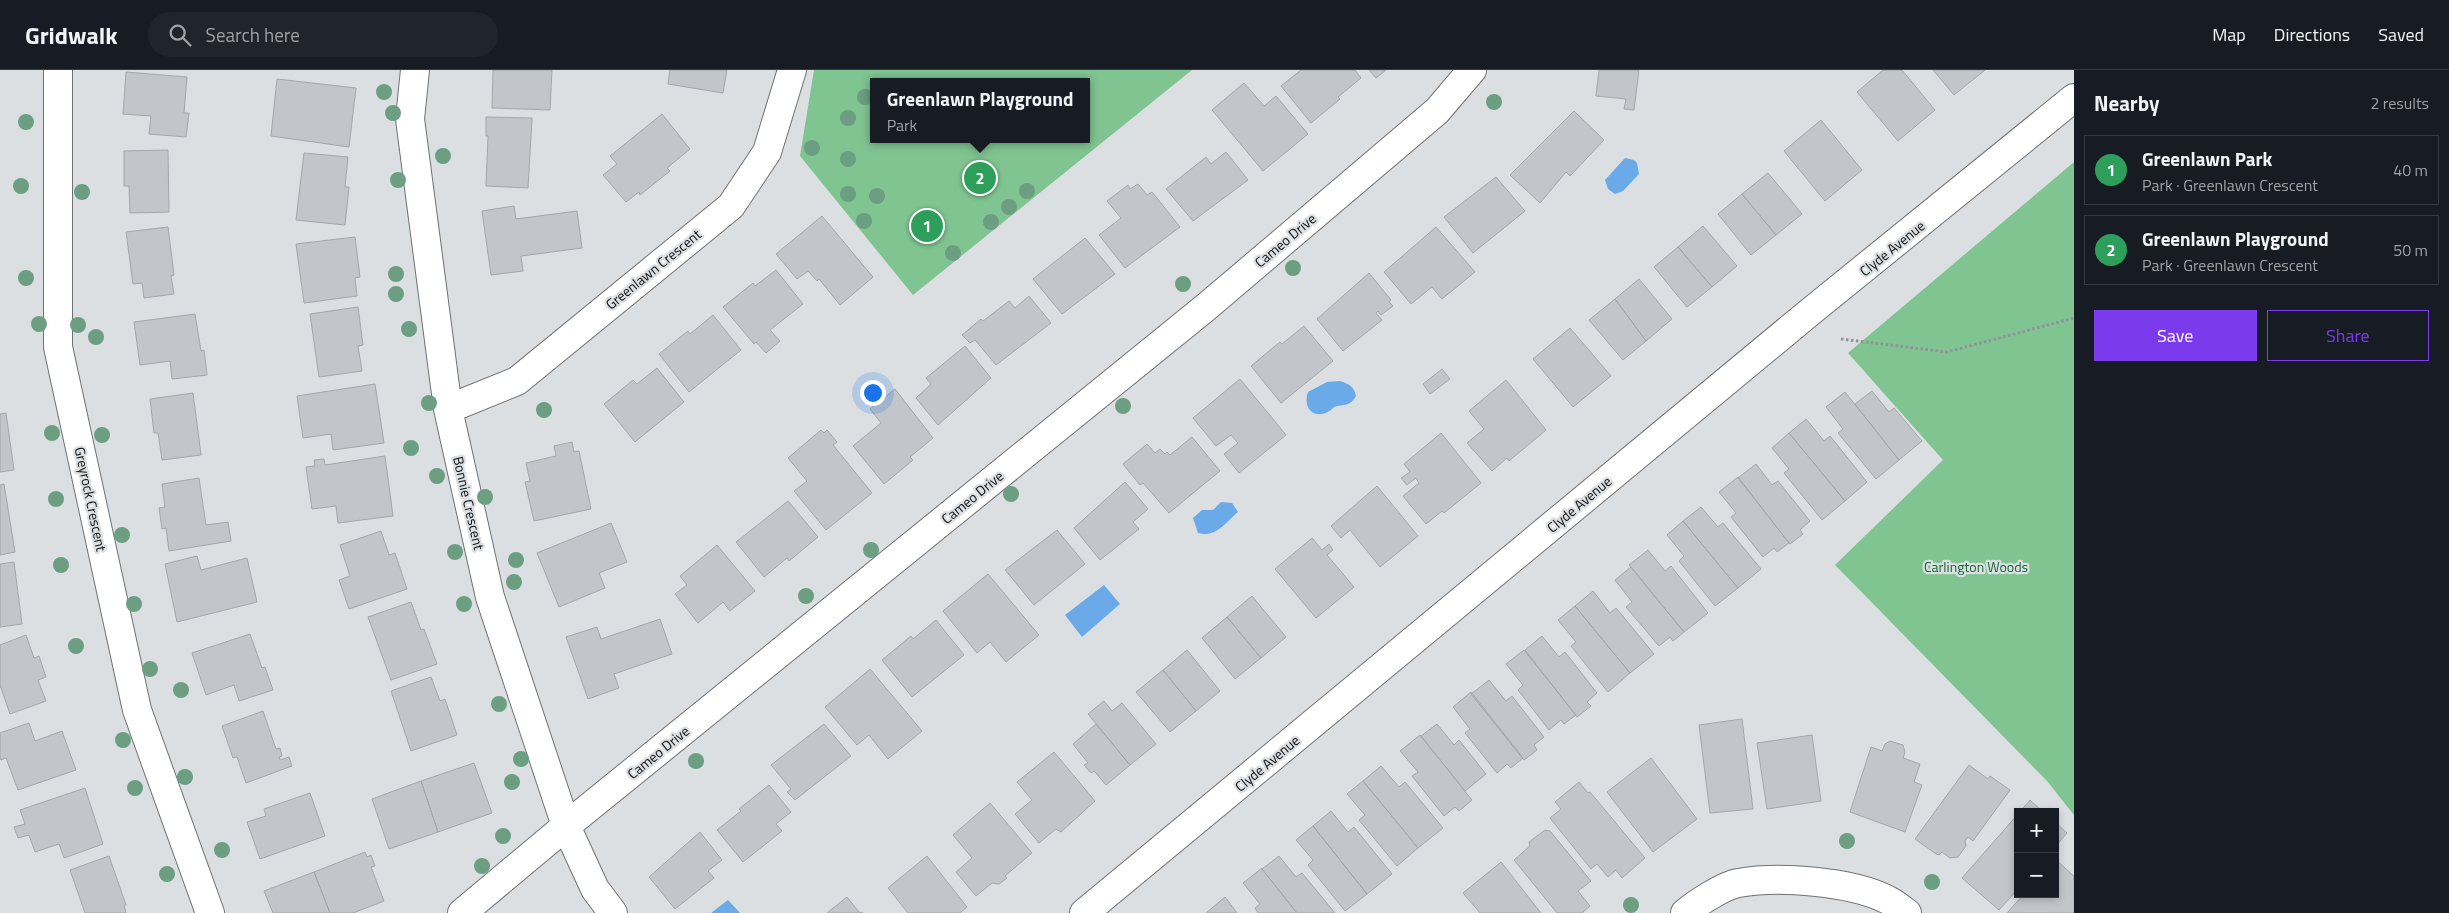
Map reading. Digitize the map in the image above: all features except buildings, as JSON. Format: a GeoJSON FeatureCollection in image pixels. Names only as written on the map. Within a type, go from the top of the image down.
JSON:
{"type":"FeatureCollection","features":[{"type":"Feature","properties":{"kind":"street","name":"Greyrock Crescent"},"geometry":{"type":"LineString","coordinates":[[58,70],[58,347],[137,710],[210,913]]}},
{"type":"Feature","properties":{"kind":"street","name":"Bonnie Crescent"},"geometry":{"type":"LineString","coordinates":[[415,70],[410,119],[448,408],[490,597],[566,826],[595,889],[613,913]]}},
{"type":"Feature","properties":{"kind":"street","name":"Greenlawn Crescent"},"geometry":{"type":"LineString","coordinates":[[448,408],[517,380],[731,206],[768,152],[792,70]]}},
{"type":"Feature","properties":{"kind":"street","name":"Cameo Drive"},"geometry":{"type":"LineString","coordinates":[[462,913],[566,826],[1204,308],[1437,111],[1472,70]]}},
{"type":"Feature","properties":{"kind":"street","name":"Clyde Avenue"},"geometry":{"type":"LineString","coordinates":[[1084,913],[1810,312],[2074,98]]}},
{"type":"Feature","properties":{"kind":"street"},"geometry":{"type":"LineString","coordinates":[[1685,913],[1696,904],[1737,884],[1788,881],[1840,884],[1888,900],[1907,913]]}},
{"type":"Feature","properties":{"kind":"path"},"geometry":{"type":"LineString","coordinates":[[1841,338],[1947,352],[2074,318]]}},
{"type":"Feature","properties":{"kind":"green space"},"geometry":{"type":"Polygon","coordinates":[[[814,70],[1192,70],[913,295],[800,156],[814,70]]]}},
{"type":"Feature","properties":{"kind":"green space","name":"Carlington Woods"},"geometry":{"type":"Polygon","coordinates":[[[2074,162],[2074,815],[2047,781],[1835,565],[1943,460],[1848,353],[2074,162]]]}},
{"type":"Feature","properties":{"kind":"water"},"geometry":{"type":"Polygon","coordinates":[[[1625,158],[1634,160],[1637,163],[1639,174],[1623,191],[1615,194],[1608,189],[1605,180],[1625,158]]]}},
{"type":"Feature","properties":{"kind":"water"},"geometry":{"type":"Polygon","coordinates":[[[1340,381],[1348,384],[1354,390],[1356,396],[1351,402],[1334,407],[1323,414],[1313,413],[1307,405],[1308,392],[1327,382],[1340,381]]]}},
{"type":"Feature","properties":{"kind":"water"},"geometry":{"type":"Polygon","coordinates":[[[1221,502],[1232,503],[1238,512],[1215,531],[1204,534],[1198,533],[1193,518],[1202,510],[1213,510],[1221,502]]]}},
{"type":"Feature","properties":{"kind":"water"},"geometry":{"type":"Polygon","coordinates":[[[1104,585],[1120,604],[1082,637],[1065,615],[1104,585]]]}},
{"type":"Feature","properties":{"kind":"water"},"geometry":{"type":"Polygon","coordinates":[[[728,900],[740,913],[711,913],[728,900]]]}},
{"type":"Feature","properties":{"kind":"place","name":"Greenlawn Playground"},"geometry":{"type":"Point","coordinates":[980,178]}},
{"type":"Feature","properties":{"kind":"place","name":"Greenlawn Park"},"geometry":{"type":"Point","coordinates":[927,226]}}]}
